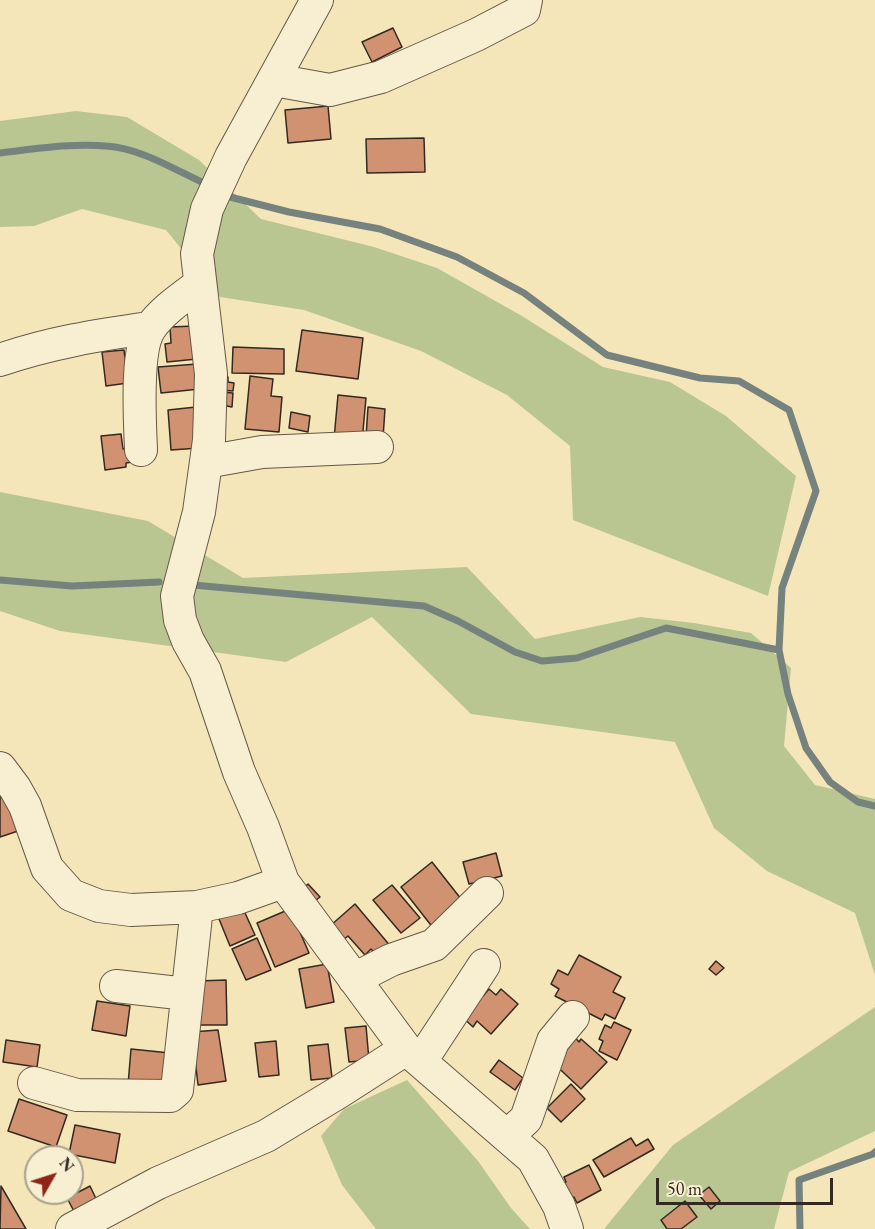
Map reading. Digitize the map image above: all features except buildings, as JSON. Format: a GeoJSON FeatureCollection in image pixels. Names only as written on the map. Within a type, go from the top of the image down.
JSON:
{"type":"FeatureCollection","features":[{"type":"Feature","properties":{"kind":"street"},"geometry":{"type":"LineString","coordinates":[[317,0],[231,157],[207,209],[197,254],[211,374],[209,440],[199,512],[177,596],[180,620],[188,641],[205,671],[240,772],[283,882],[413,1055],[533,1159],[559,1206],[567,1229]]}},
{"type":"Feature","properties":{"kind":"street"},"geometry":{"type":"LineString","coordinates":[[274,80],[330,90],[381,76],[476,35],[524,10],[526,0]]}},
{"type":"Feature","properties":{"kind":"street"},"geometry":{"type":"LineString","coordinates":[[141,450],[140,368],[149,328],[165,311],[200,284]]}},
{"type":"Feature","properties":{"kind":"street"},"geometry":{"type":"LineString","coordinates":[[0,360],[27,350],[84,337],[149,328]]}},
{"type":"Feature","properties":{"kind":"street"},"geometry":{"type":"LineString","coordinates":[[206,462],[262,452],[377,447]]}},
{"type":"Feature","properties":{"kind":"street"},"geometry":{"type":"LineString","coordinates":[[0,768],[25,806],[47,868],[71,895],[99,906],[131,910],[196,907],[238,898],[283,882]]}},
{"type":"Feature","properties":{"kind":"street"},"geometry":{"type":"LineString","coordinates":[[354,979],[391,960],[434,945],[487,893]]}},
{"type":"Feature","properties":{"kind":"street"},"geometry":{"type":"LineString","coordinates":[[34,1083],[77,1095],[170,1096],[177,1090],[196,907]]}},
{"type":"Feature","properties":{"kind":"street"},"geometry":{"type":"LineString","coordinates":[[72,1229],[158,1183],[266,1136],[339,1092],[413,1055],[484,965]]}},
{"type":"Feature","properties":{"kind":"street"},"geometry":{"type":"LineString","coordinates":[[116,986],[187,994]]}},
{"type":"Feature","properties":{"kind":"street"},"geometry":{"type":"LineString","coordinates":[[507,1136],[526,1119],[553,1041],[573,1017]]}},
{"type":"Feature","properties":{"kind":"green space"},"geometry":{"type":"Polygon","coordinates":[[[76,111],[127,117],[199,160],[261,219],[374,247],[437,268],[522,316],[603,367],[670,382],[726,416],[796,476],[768,596],[573,520],[570,446],[507,395],[421,351],[304,310],[220,297],[166,230],[82,209],[34,226],[0,227],[0,121],[76,111]]]}},
{"type":"Feature","properties":{"kind":"green space"},"geometry":{"type":"Polygon","coordinates":[[[0,492],[148,521],[243,578],[467,567],[535,639],[640,617],[751,633],[791,668],[784,746],[815,785],[875,799],[875,975],[855,913],[767,871],[714,828],[675,742],[471,714],[372,617],[286,662],[60,631],[0,611],[0,492]]]}},
{"type":"Feature","properties":{"kind":"green space"},"geometry":{"type":"Polygon","coordinates":[[[875,1007],[875,1131],[789,1172],[774,1229],[604,1229],[673,1145],[875,1007]]]}},
{"type":"Feature","properties":{"kind":"green space"},"geometry":{"type":"Polygon","coordinates":[[[407,1080],[478,1161],[511,1208],[530,1229],[376,1229],[342,1185],[321,1136],[344,1109],[407,1080]]]}},
{"type":"Feature","properties":{"kind":"waterway"},"geometry":{"type":"LineString","coordinates":[[0,153],[66,146],[106,146],[132,151],[158,160],[206,184]]}},
{"type":"Feature","properties":{"kind":"waterway"},"geometry":{"type":"LineString","coordinates":[[230,197],[289,212],[380,229],[457,257],[524,293],[607,355],[700,378],[739,381],[789,410],[816,491],[782,588],[779,650],[788,694],[806,748],[830,782],[858,802],[875,806]]}},
{"type":"Feature","properties":{"kind":"waterway"},"geometry":{"type":"LineString","coordinates":[[0,580],[72,586],[159,582]]}},
{"type":"Feature","properties":{"kind":"waterway"},"geometry":{"type":"LineString","coordinates":[[193,585],[424,606],[458,621],[515,652],[542,661],[577,658],[666,628],[779,650]]}},
{"type":"Feature","properties":{"kind":"waterway"},"geometry":{"type":"LineString","coordinates":[[800,1229],[799,1180],[875,1152]]}}]}
